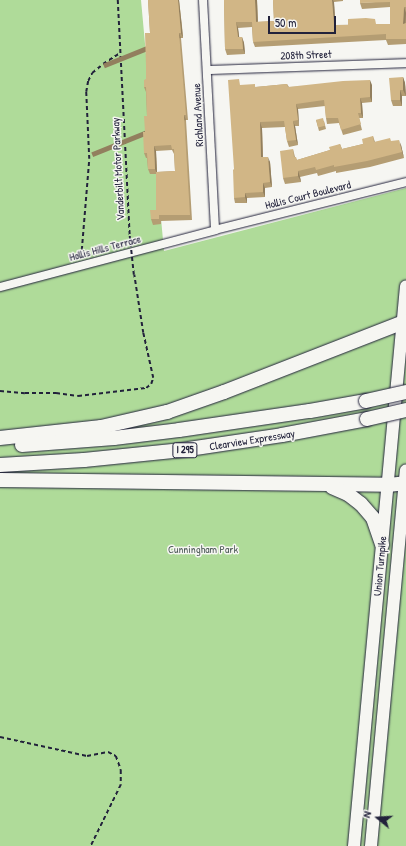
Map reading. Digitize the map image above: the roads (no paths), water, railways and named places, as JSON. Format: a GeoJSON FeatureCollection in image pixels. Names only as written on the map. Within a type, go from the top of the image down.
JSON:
{"type":"FeatureCollection","features":[{"type":"Feature","properties":{"kind":"highway"},"geometry":{"type":"LineString","coordinates":[[0,438],[112,425],[167,412],[217,395],[405,322]]}},
{"type":"Feature","properties":{"kind":"highway","name":"Clearview Expressway"},"geometry":{"type":"LineString","coordinates":[[0,446],[108,438],[171,431],[278,416],[366,401],[406,392]]}},
{"type":"Feature","properties":{"kind":"highway","name":"Clearview Expressway"},"geometry":{"type":"LineString","coordinates":[[0,466],[97,459],[182,450],[268,437],[367,419],[406,410]]}},
{"type":"Feature","properties":{"kind":"highway"},"geometry":{"type":"LineString","coordinates":[[0,480],[388,485],[406,479]]}},
{"type":"Feature","properties":{"kind":"highway"},"geometry":{"type":"LineString","coordinates":[[314,484],[341,490],[361,504],[373,518],[382,544]]}},
{"type":"Feature","properties":{"kind":"main road","name":"Union Turnpike"},"geometry":{"type":"LineString","coordinates":[[354,846],[382,544],[405,322],[406,286]]}},
{"type":"Feature","properties":{"kind":"main road","name":"Union Turnpike"},"geometry":{"type":"LineString","coordinates":[[371,846],[406,479]]}},
{"type":"Feature","properties":{"kind":"street","name":"Richland Avenue"},"geometry":{"type":"LineString","coordinates":[[203,0],[216,230]]}},
{"type":"Feature","properties":{"kind":"street","name":"208th Street"},"geometry":{"type":"LineString","coordinates":[[207,70],[406,63]]}},
{"type":"Feature","properties":{"kind":"street","name":"Hollis Court Boulevard"},"geometry":{"type":"LineString","coordinates":[[216,230],[406,182]]}},
{"type":"Feature","properties":{"kind":"street","name":"Hollis Hills Terrace"},"geometry":{"type":"LineString","coordinates":[[0,287],[216,230]]}},
{"type":"Feature","properties":{"kind":"park label","name":"Cunningham Park"},"geometry":{"type":"Point","coordinates":[203,549]}}]}
